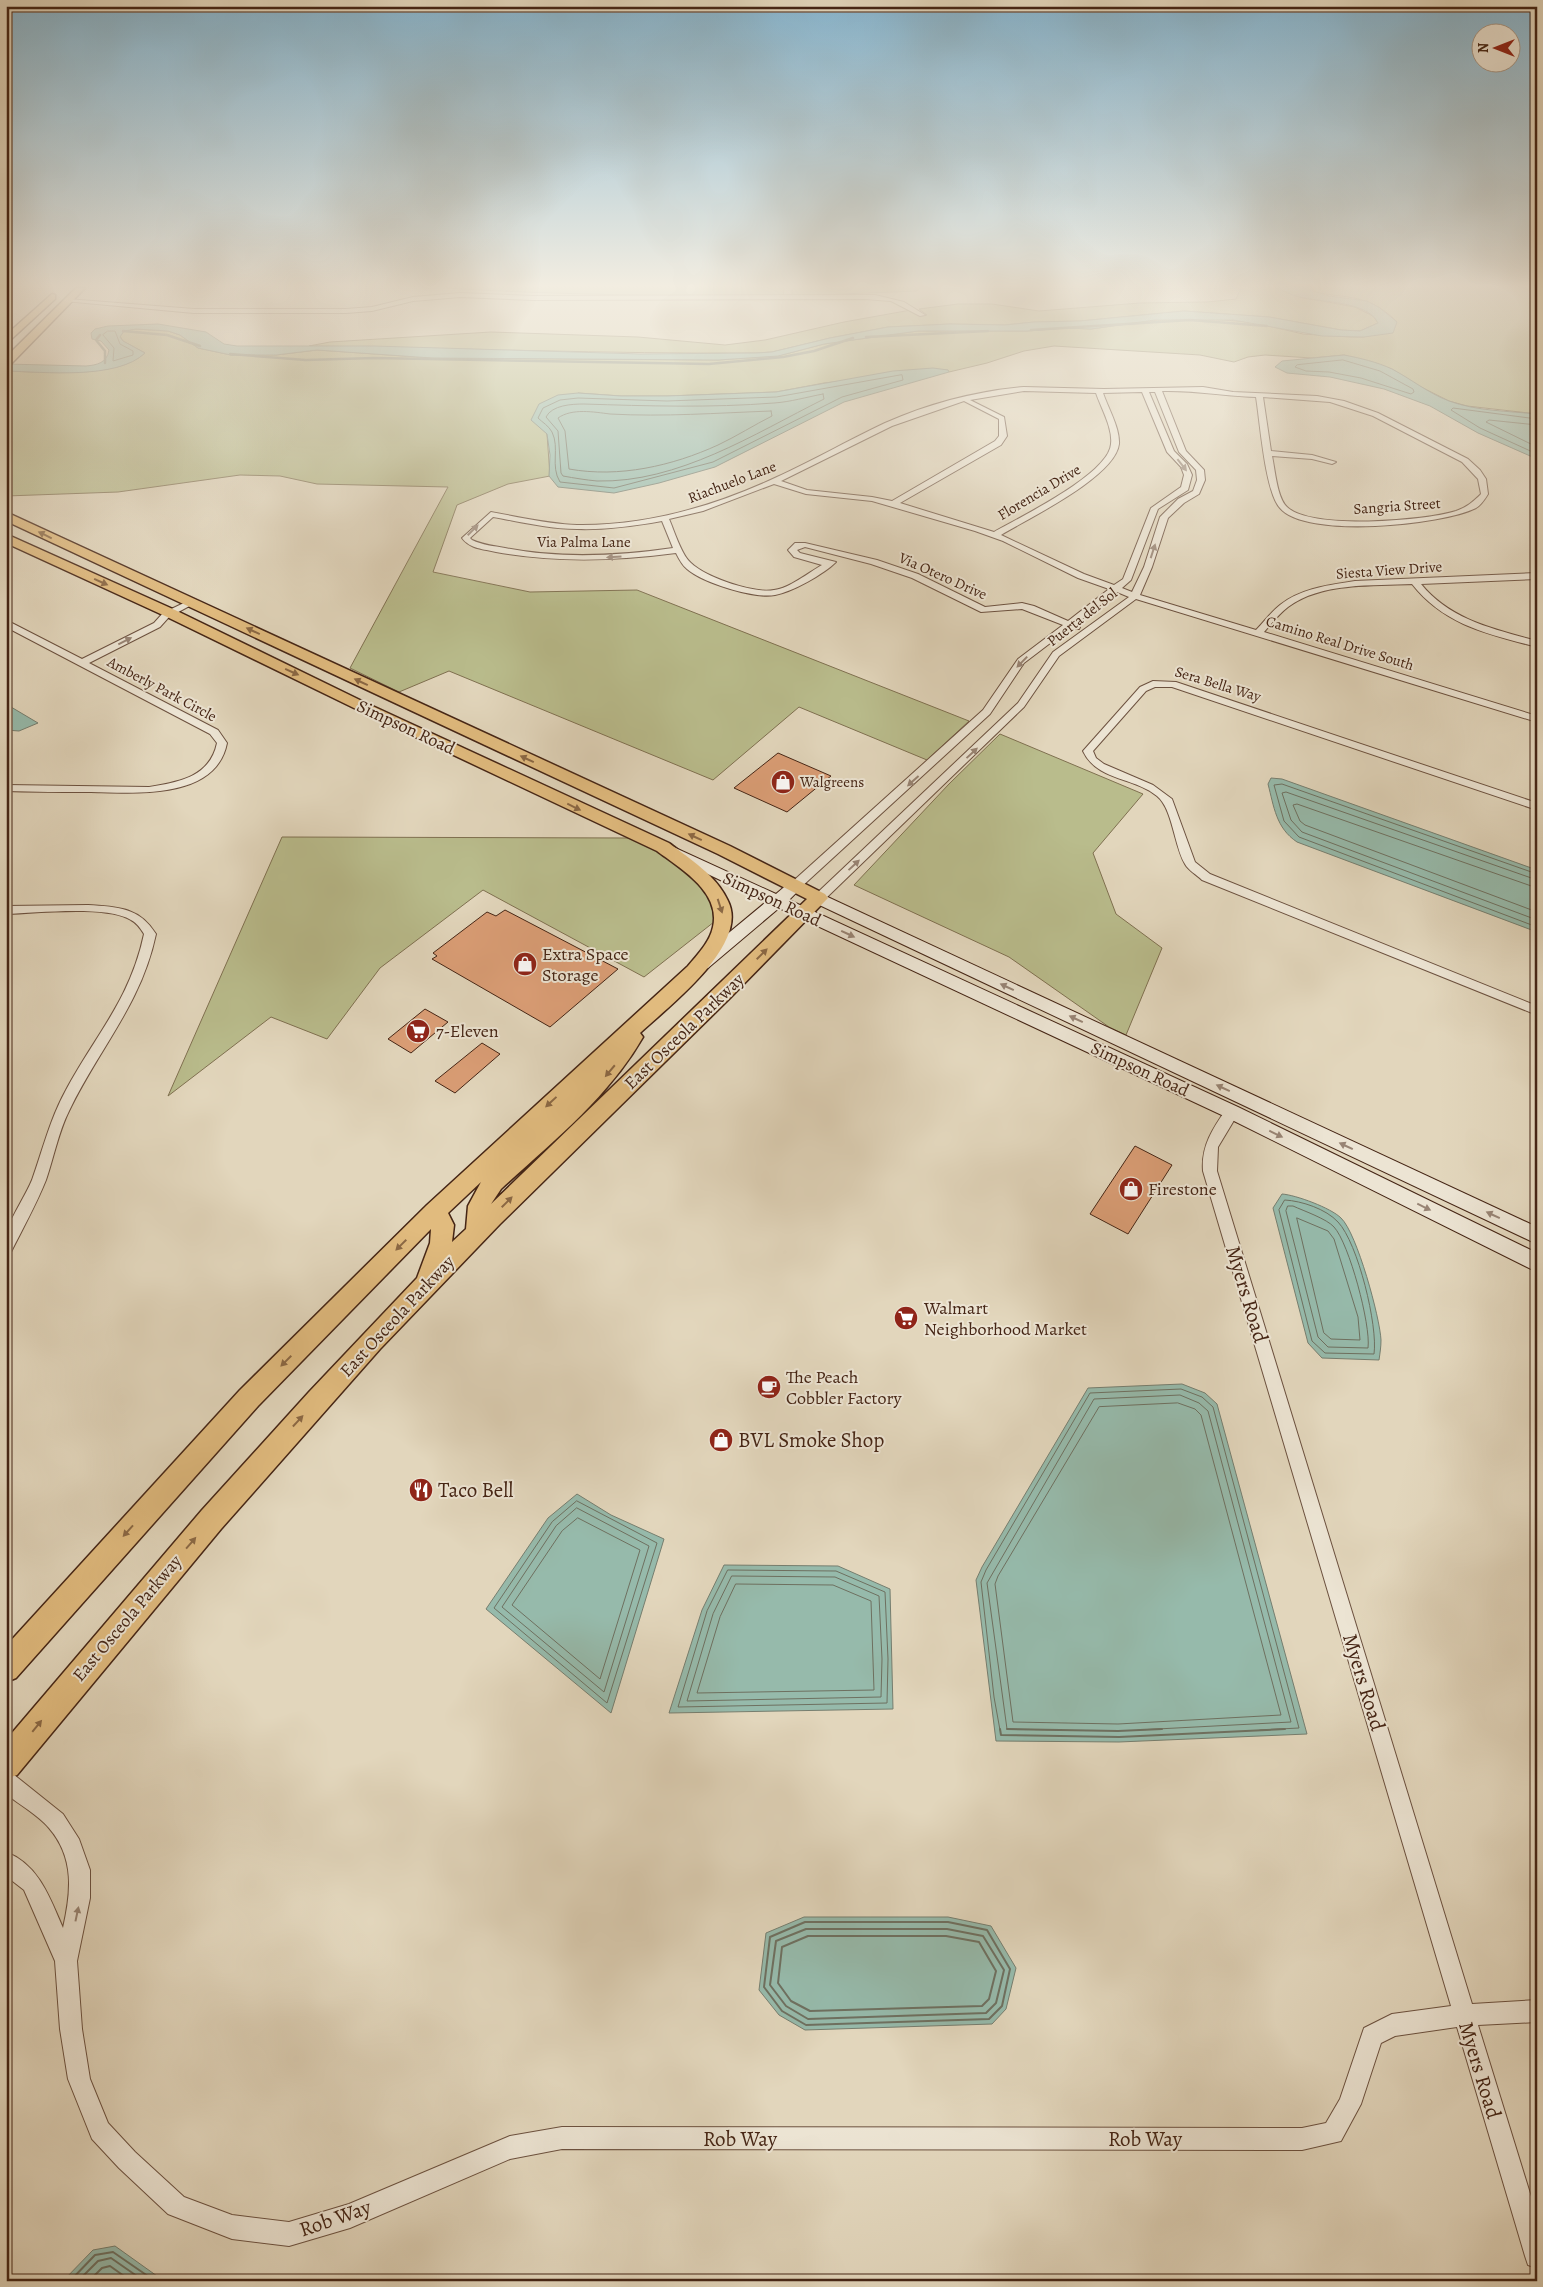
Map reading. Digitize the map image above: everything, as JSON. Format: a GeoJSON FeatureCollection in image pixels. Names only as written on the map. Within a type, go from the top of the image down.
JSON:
{"type":"FeatureCollection","features":[{"type":"Feature","properties":{"kind":"main road","name":"Simpson Road"},"geometry":{"type":"LineString","coordinates":[[6,516],[724,850],[795,886],[811,906],[1148,1074],[1232,1112],[1537,1263]]}},
{"type":"Feature","properties":{"kind":"main road","name":"Simpson Road"},"geometry":{"type":"LineString","coordinates":[[6,538],[778,901],[811,906],[1191,1073],[1537,1236]]}},
{"type":"Feature","properties":{"kind":"main road"},"geometry":{"type":"LineString","coordinates":[[310,680],[334,687],[367,704],[387,706],[405,703]]}},
{"type":"Feature","properties":{"kind":"main road"},"geometry":{"type":"LineString","coordinates":[[663,847],[703,878],[714,891],[722,909],[722,927],[710,951],[695,971]]}},
{"type":"Feature","properties":{"kind":"main road","name":"East Osceola Parkway"},"geometry":{"type":"LineString","coordinates":[[6,1668],[249,1398],[435,1211],[645,1015],[795,886]]}},
{"type":"Feature","properties":{"kind":"main road","name":"East Osceola Parkway"},"geometry":{"type":"LineString","coordinates":[[6,1764],[142,1598],[284,1436],[426,1284],[811,906]]}},
{"type":"Feature","properties":{"kind":"main road"},"geometry":{"type":"LineString","coordinates":[[477,1232],[477,1209],[482,1196],[493,1183],[588,1095],[612,1069],[645,1015]]}},
{"type":"Feature","properties":{"kind":"main road"},"geometry":{"type":"LineString","coordinates":[[1148,1074],[1175,1076],[1191,1073]]}},
{"type":"Feature","properties":{"kind":"main road"},"geometry":{"type":"LineString","coordinates":[[1232,1112],[1256,1111],[1283,1116]]}},
{"type":"Feature","properties":{"kind":"main road"},"geometry":{"type":"LineString","coordinates":[[426,1284],[441,1243],[443,1225],[435,1211]]}},
{"type":"Feature","properties":{"kind":"street","name":"Riachuelo Lane"},"geometry":{"type":"LineString","coordinates":[[491,514],[577,527],[642,523],[666,519],[726,502],[774,481],[889,424],[986,395]]}},
{"type":"Feature","properties":{"kind":"street","name":"Florencia Drive"},"geometry":{"type":"LineString","coordinates":[[995,535],[1086,481],[1102,468],[1110,457],[1115,445],[1114,433],[1100,395]]}},
{"type":"Feature","properties":{"kind":"street","name":"Puerta del Sol"},"geometry":{"type":"LineString","coordinates":[[811,906],[984,742],[1013,695],[1021,662],[1127,580],[1155,508],[1185,488],[1188,475],[1184,466],[1170,452],[1147,395]]}},
{"type":"Feature","properties":{"kind":"street","name":"Puerta del Sol"},"geometry":{"type":"LineString","coordinates":[[795,886],[987,712],[1013,695],[1056,654],[1135,596],[1148,567],[1164,517],[1181,501],[1196,492],[1202,480],[1200,470],[1183,452],[1160,395]]}},
{"type":"Feature","properties":{"kind":"street","name":"Sangria Street"},"geometry":{"type":"LineString","coordinates":[[1259,395],[1322,399],[1364,409],[1465,461],[1480,475],[1485,489],[1483,498],[1477,504],[1462,512],[1431,519],[1348,524],[1321,522],[1295,515],[1278,501],[1259,395]]}},
{"type":"Feature","properties":{"kind":"street"},"geometry":{"type":"LineString","coordinates":[[892,504],[998,443],[1002,436],[1002,418],[966,400]]}},
{"type":"Feature","properties":{"kind":"street"},"geometry":{"type":"LineString","coordinates":[[1268,453],[1312,457],[1332,462]]}},
{"type":"Feature","properties":{"kind":"street","name":"Camino Real Drive South"},"geometry":{"type":"LineString","coordinates":[[774,481],[806,492],[872,499],[995,535],[1050,562],[1135,596],[1259,632],[1537,719]]}},
{"type":"Feature","properties":{"kind":"street","name":"Via Palma Lane"},"geometry":{"type":"LineString","coordinates":[[491,514],[469,534],[466,538],[469,542],[521,554],[568,558],[637,556],[680,550]]}},
{"type":"Feature","properties":{"kind":"street"},"geometry":{"type":"LineString","coordinates":[[666,519],[680,550],[691,568],[755,593],[776,593],[846,554]]}},
{"type":"Feature","properties":{"kind":"street","name":"Via Otero Drive"},"geometry":{"type":"LineString","coordinates":[[828,564],[797,555],[792,550],[798,545],[805,545],[846,554],[915,576],[984,610],[1022,606],[1049,614],[1086,631]]}},
{"type":"Feature","properties":{"kind":"street","name":"Siesta View Drive"},"geometry":{"type":"LineString","coordinates":[[1259,632],[1284,606],[1305,595],[1329,588],[1355,584],[1537,576]]}},
{"type":"Feature","properties":{"kind":"street"},"geometry":{"type":"LineString","coordinates":[[1414,581],[1435,604],[1456,618],[1482,628],[1537,644]]}},
{"type":"Feature","properties":{"kind":"street"},"geometry":{"type":"LineString","coordinates":[[71,657],[147,620],[168,614],[190,603]]}},
{"type":"Feature","properties":{"kind":"street"},"geometry":{"type":"LineString","coordinates":[[82,663],[157,625],[168,614]]}},
{"type":"Feature","properties":{"kind":"street","name":"Amberly Park Circle"},"geometry":{"type":"LineString","coordinates":[[6,623],[214,732],[222,743],[222,754],[213,766],[194,779],[172,787],[150,790],[6,788]]}},
{"type":"Feature","properties":{"kind":"street","name":"Sera Bella Way"},"geometry":{"type":"LineString","coordinates":[[1537,807],[1173,684],[1153,684],[1143,689],[1088,751],[1089,758],[1099,767],[1152,787],[1162,793],[1168,801],[1190,864],[1206,877],[1537,1011]]}},
{"type":"Feature","properties":{"kind":"street"},"geometry":{"type":"LineString","coordinates":[[6,910],[114,910],[132,915],[144,923],[150,934],[148,953],[121,1014],[88,1060],[60,1114],[39,1180],[6,1248]]}},
{"type":"Feature","properties":{"kind":"street","name":"Myers Road"},"geometry":{"type":"LineString","coordinates":[[1232,1112],[1210,1148],[1208,1158],[1210,1171],[1537,2256]]}},
{"type":"Feature","properties":{"kind":"street","name":"Rob Way"},"geometry":{"type":"LineString","coordinates":[[6,1781],[56,1821],[72,1846],[80,1870],[80,1898],[66,1961],[71,2029],[79,2079],[100,2131],[127,2160],[176,2206],[232,2227],[289,2234],[350,2216],[510,2148],[562,2138],[1302,2139],[1333,2133],[1350,2104],[1372,2036],[1392,2025],[1464,2015],[1537,2011]]}},
{"type":"Feature","properties":{"kind":"street","name":"Rob Way"},"geometry":{"type":"LineString","coordinates":[[6,1862],[31,1883],[66,1961]]}},
{"type":"Feature","properties":{"kind":"shaded area"},"geometry":{"type":"Polygon","coordinates":[[[6,395],[577,395],[547,434],[550,476],[508,484],[457,505],[433,572],[530,592],[637,590],[969,721],[927,760],[799,707],[713,780],[449,671],[399,692],[350,668],[448,487],[317,484],[280,476],[240,475],[118,492],[6,496],[6,395]]]}},
{"type":"Feature","properties":{"kind":"shaded area"},"geometry":{"type":"Polygon","coordinates":[[[603,395],[702,395],[667,396],[603,395]]]}},
{"type":"Feature","properties":{"kind":"shaded area"},"geometry":{"type":"Polygon","coordinates":[[[1436,395],[1537,395],[1537,414],[1467,406],[1449,401],[1436,395]]]}},
{"type":"Feature","properties":{"kind":"shaded area"},"geometry":{"type":"Polygon","coordinates":[[[1000,734],[1143,794],[1093,853],[1116,914],[1162,948],[1126,1035],[1109,1027],[1009,957],[854,885],[949,784],[1000,734]]]}},
{"type":"Feature","properties":{"kind":"shaded area"},"geometry":{"type":"Polygon","coordinates":[[[282,837],[632,838],[659,850],[689,872],[707,895],[711,904],[714,922],[644,977],[483,890],[380,968],[327,1039],[271,1017],[168,1096],[282,837]]]}},
{"type":"Feature","properties":{"kind":"water"},"geometry":{"type":"Polygon","coordinates":[[[561,395],[869,395],[844,402],[715,467],[659,483],[614,493],[558,487],[549,476],[550,455],[547,434],[531,420],[539,404],[561,395]]]}},
{"type":"Feature","properties":{"kind":"water"},"geometry":{"type":"Polygon","coordinates":[[[1399,395],[1436,395],[1470,407],[1537,414],[1537,459],[1478,433],[1430,406],[1399,395]]]}},
{"type":"Feature","properties":{"kind":"water"},"geometry":{"type":"Polygon","coordinates":[[[6,704],[38,723],[19,731],[6,730],[6,704]]]}},
{"type":"Feature","properties":{"kind":"water"},"geometry":{"type":"Polygon","coordinates":[[[1271,778],[1282,779],[1537,870],[1537,932],[1297,842],[1280,824],[1268,784],[1271,778]]]}},
{"type":"Feature","properties":{"kind":"water"},"geometry":{"type":"Polygon","coordinates":[[[1282,1194],[1304,1199],[1330,1210],[1341,1218],[1347,1227],[1354,1240],[1367,1276],[1377,1314],[1381,1340],[1379,1360],[1322,1358],[1308,1343],[1273,1208],[1282,1194]]]}},
{"type":"Feature","properties":{"kind":"water"},"geometry":{"type":"Polygon","coordinates":[[[1182,1384],[1205,1393],[1217,1404],[1307,1734],[1119,1742],[996,1741],[976,1580],[982,1567],[1088,1388],[1182,1384]]]}},
{"type":"Feature","properties":{"kind":"water"},"geometry":{"type":"Polygon","coordinates":[[[577,1494],[611,1515],[664,1539],[611,1713],[486,1609],[548,1518],[577,1494]]]}},
{"type":"Feature","properties":{"kind":"water"},"geometry":{"type":"Polygon","coordinates":[[[724,1565],[838,1566],[890,1589],[893,1709],[669,1713],[702,1610],[724,1565]]]}},
{"type":"Feature","properties":{"kind":"water"},"geometry":{"type":"Polygon","coordinates":[[[804,1917],[948,1917],[991,1926],[1016,1968],[1006,2009],[992,2024],[805,2030],[779,2015],[759,1990],[766,1933],[804,1917]]]}},
{"type":"Feature","properties":{"kind":"water"},"geometry":{"type":"Polygon","coordinates":[[[115,2246],[164,2281],[63,2281],[93,2250],[115,2246]]]}},
{"type":"Feature","properties":{"kind":"building","name":"Walgreens"},"geometry":{"type":"Polygon","coordinates":[[[778,753],[831,776],[787,812],[734,788],[778,753]]]}},
{"type":"Feature","properties":{"kind":"building","name":"Extra Space Storage"},"geometry":{"type":"Polygon","coordinates":[[[505,910],[618,969],[550,1027],[432,959],[437,956],[433,953],[487,912],[496,916],[505,910]]]}},
{"type":"Feature","properties":{"kind":"building","name":"7-Eleven"},"geometry":{"type":"Polygon","coordinates":[[[425,1009],[448,1022],[411,1053],[388,1039],[425,1009]]]}},
{"type":"Feature","properties":{"kind":"building","name":"7-Eleven"},"geometry":{"type":"Polygon","coordinates":[[[482,1043],[500,1054],[455,1093],[435,1081],[482,1043]]]}},
{"type":"Feature","properties":{"kind":"building","name":"Firestone"},"geometry":{"type":"Polygon","coordinates":[[[1135,1146],[1172,1165],[1128,1234],[1090,1214],[1135,1146]]]}},
{"type":"Feature","properties":{"kind":"place","name":"Walgreens"},"geometry":{"type":"Point","coordinates":[783,782]}},
{"type":"Feature","properties":{"kind":"place","name":"Extra Space Storage"},"geometry":{"type":"Point","coordinates":[525,964]}},
{"type":"Feature","properties":{"kind":"place","name":"7-Eleven"},"geometry":{"type":"Point","coordinates":[418,1031]}},
{"type":"Feature","properties":{"kind":"place","name":"Firestone"},"geometry":{"type":"Point","coordinates":[1131,1189]}},
{"type":"Feature","properties":{"kind":"place","name":"Walmart Neighborhood Market"},"geometry":{"type":"Point","coordinates":[906,1318]}},
{"type":"Feature","properties":{"kind":"place","name":"The Peach Cobbler Factory"},"geometry":{"type":"Point","coordinates":[769,1387]}},
{"type":"Feature","properties":{"kind":"place","name":"BVL Smoke Shop"},"geometry":{"type":"Point","coordinates":[721,1440]}},
{"type":"Feature","properties":{"kind":"place","name":"Taco Bell"},"geometry":{"type":"Point","coordinates":[421,1490]}}]}
